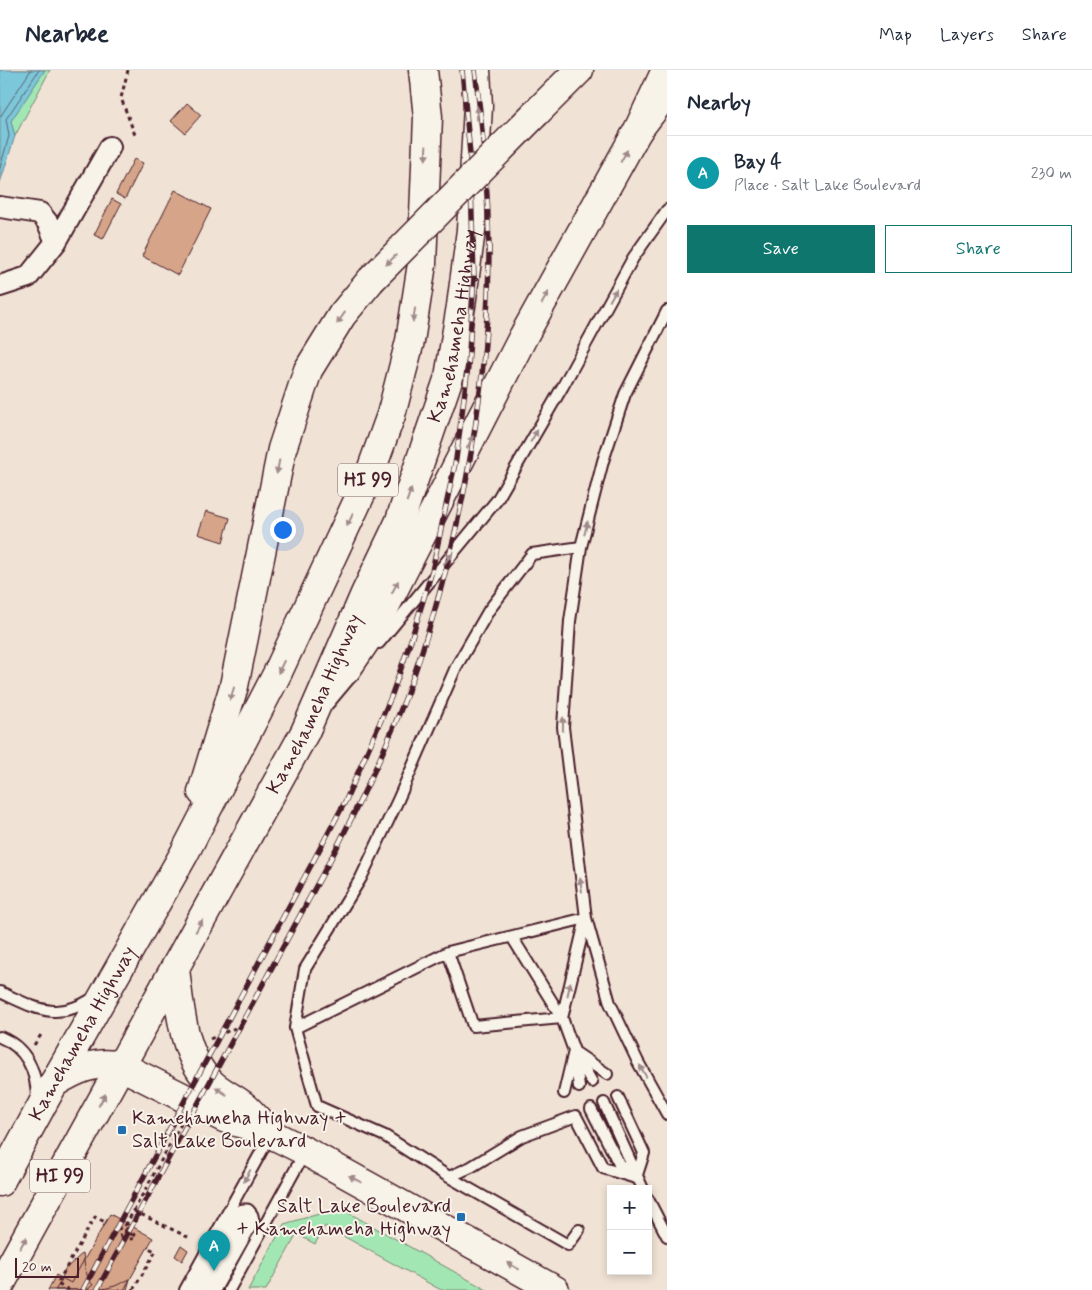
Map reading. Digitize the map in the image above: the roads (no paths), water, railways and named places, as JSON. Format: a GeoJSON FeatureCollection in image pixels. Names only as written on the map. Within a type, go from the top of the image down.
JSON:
{"type":"FeatureCollection","features":[{"type":"Feature","properties":{"kind":"main road"},"geometry":{"type":"LineString","coordinates":[[406,70],[428,117]]}},
{"type":"Feature","properties":{"kind":"main road","name":"Kamehameha Highway"},"geometry":{"type":"LineString","coordinates":[[0,1182],[184,854],[277,674],[368,479],[391,415],[410,341],[422,264],[428,117],[423,70]]}},
{"type":"Feature","properties":{"kind":"main road","name":"Kamehameha Highway"},"geometry":{"type":"LineString","coordinates":[[0,1286],[306,732],[366,594],[400,523],[448,377],[471,230],[478,106],[476,70]]}},
{"type":"Feature","properties":{"kind":"main road"},"geometry":{"type":"LineString","coordinates":[[184,854],[234,686],[282,449],[308,370],[342,316],[372,280],[579,70]]}},
{"type":"Feature","properties":{"kind":"main road"},"geometry":{"type":"LineString","coordinates":[[306,732],[373,630],[523,337],[638,130],[666,70]]}},
{"type":"Feature","properties":{"kind":"main road"},"geometry":{"type":"LineString","coordinates":[[638,130],[667,92]]}},
{"type":"Feature","properties":{"kind":"main road"},"geometry":{"type":"LineString","coordinates":[[175,969],[179,1002],[186,1033],[190,1048],[200,1070],[214,1086],[244,1107],[271,1134]]}},
{"type":"Feature","properties":{"kind":"main road"},"geometry":{"type":"LineString","coordinates":[[54,1083],[71,1072],[88,1066],[104,1064],[121,1066],[224,1118],[271,1134],[306,1151],[555,1290]]}},
{"type":"Feature","properties":{"kind":"street"},"geometry":{"type":"LineString","coordinates":[[0,286],[28,277],[56,242],[110,147]]}},
{"type":"Feature","properties":{"kind":"street"},"geometry":{"type":"LineString","coordinates":[[0,206],[40,213],[48,223],[56,242]]}},
{"type":"Feature","properties":{"kind":"street"},"geometry":{"type":"LineString","coordinates":[[196,1290],[238,1214],[247,1212],[251,1221],[212,1290]]}},
{"type":"Feature","properties":{"kind":"lane"},"geometry":{"type":"LineString","coordinates":[[306,732],[497,500],[563,386],[633,258],[667,210]]}},
{"type":"Feature","properties":{"kind":"lane"},"geometry":{"type":"LineString","coordinates":[[667,311],[625,394],[603,461],[581,547],[570,621],[563,727],[586,918],[610,1003],[638,1062],[667,1114]]}},
{"type":"Feature","properties":{"kind":"lane"},"geometry":{"type":"LineString","coordinates":[[579,1230],[568,1245],[448,1177],[385,1136],[317,1106],[295,1028],[306,969],[361,878],[398,800],[456,667],[489,610],[532,554],[581,547]]}},
{"type":"Feature","properties":{"kind":"lane"},"geometry":{"type":"LineString","coordinates":[[295,1028],[448,952],[586,918]]}},
{"type":"Feature","properties":{"kind":"lane"},"geometry":{"type":"LineString","coordinates":[[562,1018],[586,918]]}},
{"type":"Feature","properties":{"kind":"lane"},"geometry":{"type":"LineString","coordinates":[[512,937],[562,1018],[574,1051],[592,1082]]}},
{"type":"Feature","properties":{"kind":"lane"},"geometry":{"type":"LineString","coordinates":[[448,952],[473,1026],[562,1018]]}},
{"type":"Feature","properties":{"kind":"lane"},"geometry":{"type":"LineString","coordinates":[[0,992],[46,1010],[54,1012],[69,1011],[84,1005],[99,994],[117,971]]}},
{"type":"Feature","properties":{"kind":"lane"},"geometry":{"type":"LineString","coordinates":[[0,1037],[24,1053],[30,1062],[37,1088],[36,1116]]}},
{"type":"Feature","properties":{"kind":"lane"},"geometry":{"type":"LineString","coordinates":[[574,1051],[607,1074]]}},
{"type":"Feature","properties":{"kind":"lane"},"geometry":{"type":"LineString","coordinates":[[574,1051],[579,1087]]}},
{"type":"Feature","properties":{"kind":"lane"},"geometry":{"type":"LineString","coordinates":[[564,1093],[574,1051]]}},
{"type":"Feature","properties":{"kind":"lane"},"geometry":{"type":"LineString","coordinates":[[618,1097],[644,1153],[636,1178]]}},
{"type":"Feature","properties":{"kind":"lane"},"geometry":{"type":"LineString","coordinates":[[604,1103],[640,1185]]}},
{"type":"Feature","properties":{"kind":"lane"},"geometry":{"type":"LineString","coordinates":[[591,1109],[619,1164],[636,1178]]}},
{"type":"Feature","properties":{"kind":"lane"},"geometry":{"type":"LineString","coordinates":[[448,1177],[470,1167],[522,1136],[576,1116],[603,1168],[636,1178]]}},
{"type":"Feature","properties":{"kind":"lane"},"geometry":{"type":"LineString","coordinates":[[185,1290],[271,1134]]}},
{"type":"Feature","properties":{"kind":"lane"},"geometry":{"type":"LineString","coordinates":[[229,1290],[306,1151]]}},
{"type":"Feature","properties":{"kind":"lane"},"geometry":{"type":"LineString","coordinates":[[652,1207],[667,1236]]}},
{"type":"Feature","properties":{"kind":"water"},"geometry":{"type":"Polygon","coordinates":[[[0,70],[45,70],[11,121],[15,136],[0,183],[0,70]]]}},
{"type":"Feature","properties":{"kind":"railway"},"geometry":{"type":"LineString","coordinates":[[83,1290],[346,800],[391,697],[412,637],[432,571],[456,459],[468,367],[474,277],[470,154],[462,70]]}},
{"type":"Feature","properties":{"kind":"railway"},"geometry":{"type":"LineString","coordinates":[[97,1290],[335,851],[383,752],[404,702],[422,651],[437,602],[462,503],[479,401],[484,350],[489,248],[485,159],[475,70]]}},
{"type":"Feature","properties":{"kind":"place","name":"Kamehameha Highway + Salt Lake Boulevard"},"geometry":{"type":"Point","coordinates":[122,1130]}},
{"type":"Feature","properties":{"kind":"place","name":"Salt Lake Boulevard + Kamehameha Highway"},"geometry":{"type":"Point","coordinates":[461,1217]}},
{"type":"Feature","properties":{"kind":"place","name":"Bay 4"},"geometry":{"type":"Point","coordinates":[214,1271]}}]}
